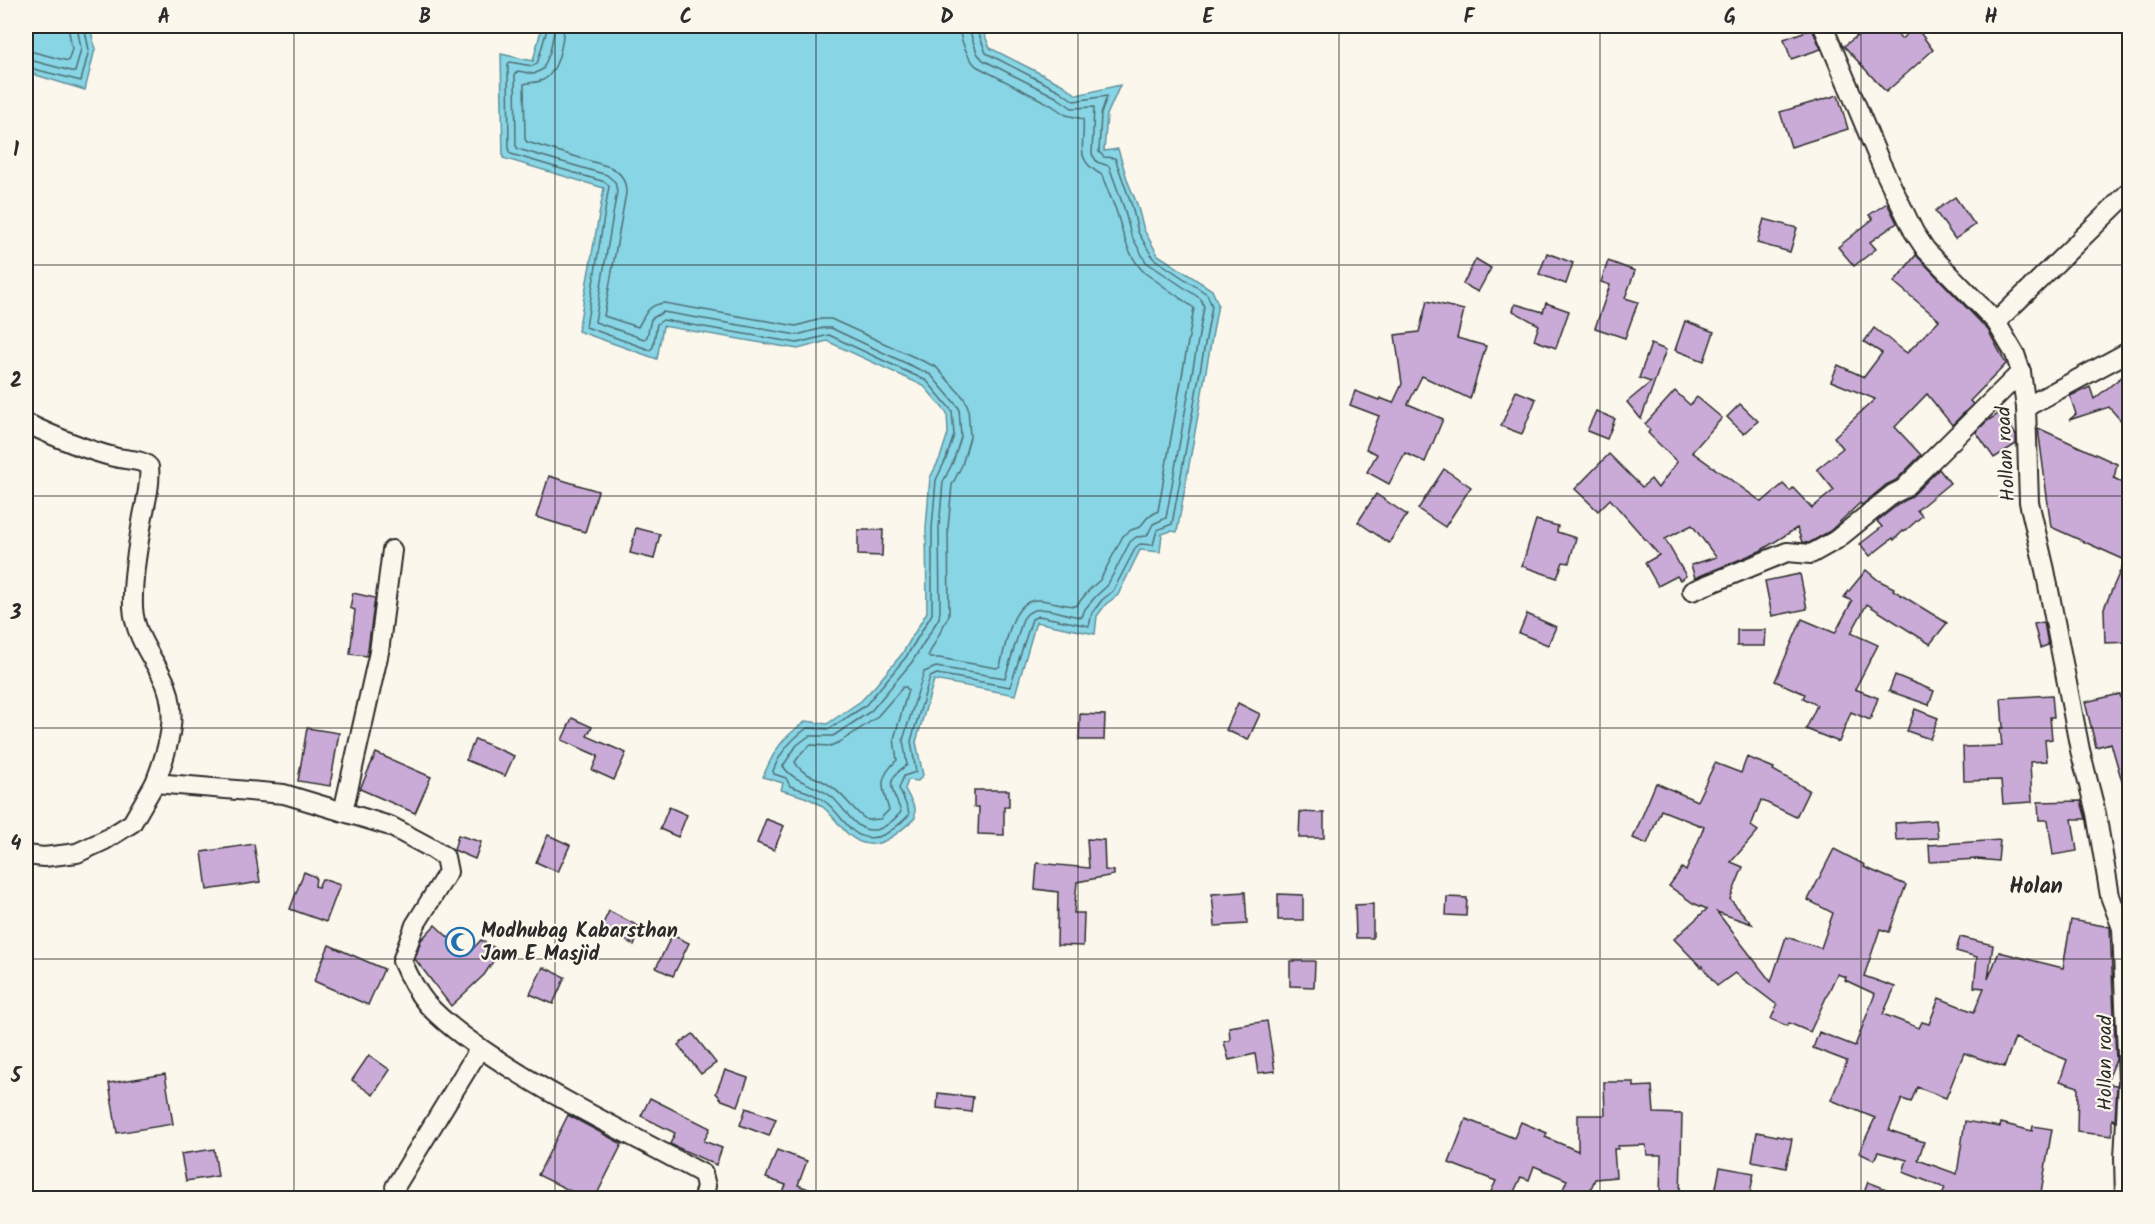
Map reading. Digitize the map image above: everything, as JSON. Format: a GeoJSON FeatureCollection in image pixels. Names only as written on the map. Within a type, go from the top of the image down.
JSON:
{"type":"FeatureCollection","features":[{"type":"Feature","properties":{"kind":"street","name":"Hollan road"},"geometry":{"type":"LineString","coordinates":[[1823,26],[1881,165],[1914,232],[1926,250],[1996,322],[2015,354],[2021,372],[2026,408],[2029,502],[2045,570],[2080,750],[2096,813],[2110,896],[2126,928],[2128,1070],[2124,1158],[2125,1198]]}},
{"type":"Feature","properties":{"kind":"street"},"geometry":{"type":"LineString","coordinates":[[1996,322],[2130,191]]}},
{"type":"Feature","properties":{"kind":"street"},"geometry":{"type":"LineString","coordinates":[[2026,408],[2130,351]]}},
{"type":"Feature","properties":{"kind":"street"},"geometry":{"type":"LineString","coordinates":[[1692,591],[1787,552],[1811,554],[1836,540],[1893,494],[1903,489],[2021,372]]}},
{"type":"Feature","properties":{"kind":"street"},"geometry":{"type":"LineString","coordinates":[[26,423],[84,450],[144,462],[149,467],[146,502],[135,566],[133,609],[138,633],[163,676],[172,702],[172,727],[167,753],[155,783],[132,823],[105,840],[77,853],[44,857],[26,855]]}},
{"type":"Feature","properties":{"kind":"street"},"geometry":{"type":"LineString","coordinates":[[343,812],[379,652],[392,550]]}},
{"type":"Feature","properties":{"kind":"street"},"geometry":{"type":"LineString","coordinates":[[155,783],[284,794],[390,826],[445,857],[448,872],[415,925],[402,961],[412,984],[426,1003],[442,1019],[480,1048],[551,1094],[703,1174],[706,1186],[703,1198]]}},
{"type":"Feature","properties":{"kind":"street"},"geometry":{"type":"LineString","coordinates":[[395,1186],[480,1048]]}},
{"type":"Feature","properties":{"kind":"water"},"geometry":{"type":"Polygon","coordinates":[[[26,26],[90,26],[95,49],[85,90],[26,72],[26,26]]]}},
{"type":"Feature","properties":{"kind":"water"},"geometry":{"type":"Polygon","coordinates":[[[542,26],[981,26],[990,48],[1063,85],[1077,95],[1120,85],[1107,115],[1104,151],[1118,149],[1144,230],[1158,255],[1212,290],[1218,304],[1177,532],[1162,534],[1160,552],[1140,550],[1118,595],[1106,604],[1097,616],[1095,634],[1036,622],[1015,695],[934,680],[916,742],[923,775],[918,781],[908,780],[905,789],[915,808],[915,818],[883,842],[865,844],[856,840],[819,805],[804,797],[781,790],[783,783],[763,777],[780,745],[798,727],[806,721],[827,724],[861,701],[902,654],[927,612],[926,528],[930,478],[940,458],[948,433],[947,413],[924,386],[827,341],[798,349],[663,326],[657,359],[578,331],[604,188],[503,158],[501,54],[533,61],[542,26]]]}},
{"type":"Feature","properties":{"kind":"building"},"geometry":{"type":"Polygon","coordinates":[[[1870,26],[1890,26],[1901,39],[1916,27],[1933,50],[1886,92],[1844,46],[1870,26]]]}},
{"type":"Feature","properties":{"kind":"building"},"geometry":{"type":"Polygon","coordinates":[[[1812,29],[1821,49],[1791,59],[1784,39],[1812,29]]]}},
{"type":"Feature","properties":{"kind":"building"},"geometry":{"type":"Polygon","coordinates":[[[1838,95],[1848,129],[1791,147],[1780,112],[1838,95]]]}},
{"type":"Feature","properties":{"kind":"building"},"geometry":{"type":"Polygon","coordinates":[[[1955,197],[1975,225],[1955,239],[1935,211],[1955,197]]]}},
{"type":"Feature","properties":{"kind":"building"},"geometry":{"type":"Polygon","coordinates":[[[1887,203],[1897,223],[1870,242],[1876,249],[1854,266],[1838,247],[1873,219],[1869,215],[1887,203]]]}},
{"type":"Feature","properties":{"kind":"building"},"geometry":{"type":"Polygon","coordinates":[[[1764,219],[1797,228],[1790,252],[1757,243],[1764,219]]]}},
{"type":"Feature","properties":{"kind":"building"},"geometry":{"type":"Polygon","coordinates":[[[1547,253],[1573,263],[1566,284],[1539,274],[1547,253]]]}},
{"type":"Feature","properties":{"kind":"building"},"geometry":{"type":"Polygon","coordinates":[[[1916,255],[1988,330],[2006,364],[1970,401],[1973,404],[1952,425],[1927,394],[1895,427],[1921,455],[1896,480],[1886,485],[1862,505],[1860,503],[1830,531],[1809,543],[1802,542],[1797,528],[1760,551],[1695,578],[1691,565],[1716,557],[1692,525],[1665,539],[1686,576],[1680,580],[1677,576],[1658,586],[1645,563],[1659,555],[1610,499],[1598,511],[1575,489],[1609,454],[1642,487],[1651,479],[1658,488],[1677,462],[1648,433],[1650,430],[1645,424],[1675,391],[1690,405],[1697,397],[1722,418],[1692,452],[1762,502],[1783,484],[1790,491],[1793,488],[1812,508],[1834,490],[1817,469],[1843,448],[1834,437],[1875,399],[1831,381],[1838,365],[1864,377],[1882,353],[1864,342],[1874,328],[1907,353],[1939,320],[1894,282],[1916,255]]]}},
{"type":"Feature","properties":{"kind":"building"},"geometry":{"type":"Polygon","coordinates":[[[1476,259],[1491,268],[1478,292],[1463,284],[1476,259]]]}},
{"type":"Feature","properties":{"kind":"building"},"geometry":{"type":"Polygon","coordinates":[[[1608,261],[1635,271],[1625,298],[1638,302],[1625,338],[1595,328],[1610,285],[1601,282],[1608,261]]]}},
{"type":"Feature","properties":{"kind":"building"},"geometry":{"type":"Polygon","coordinates":[[[1427,301],[1464,310],[1457,338],[1486,346],[1470,399],[1422,376],[1408,404],[1443,419],[1425,462],[1405,453],[1389,484],[1367,472],[1377,454],[1366,449],[1379,416],[1350,405],[1355,391],[1393,403],[1402,384],[1395,335],[1419,332],[1427,301]]]}},
{"type":"Feature","properties":{"kind":"building"},"geometry":{"type":"Polygon","coordinates":[[[1546,303],[1569,311],[1556,348],[1534,340],[1539,325],[1513,311],[1515,304],[1543,312],[1546,303]]]}},
{"type":"Feature","properties":{"kind":"building"},"geometry":{"type":"Polygon","coordinates":[[[1685,321],[1714,332],[1704,361],[1675,350],[1685,321]]]}},
{"type":"Feature","properties":{"kind":"building"},"geometry":{"type":"Polygon","coordinates":[[[1651,344],[1666,350],[1641,419],[1627,402],[1651,382],[1639,378],[1651,344]]]}},
{"type":"Feature","properties":{"kind":"building"},"geometry":{"type":"Polygon","coordinates":[[[2130,370],[2130,431],[2109,407],[2069,420],[2076,414],[2070,396],[2090,387],[2094,399],[2130,370]]]}},
{"type":"Feature","properties":{"kind":"building"},"geometry":{"type":"Polygon","coordinates":[[[1516,391],[1536,399],[1522,434],[1501,426],[1516,391]]]}},
{"type":"Feature","properties":{"kind":"building"},"geometry":{"type":"Polygon","coordinates":[[[1740,404],[1758,421],[1744,434],[1727,417],[1740,404]]]}},
{"type":"Feature","properties":{"kind":"building"},"geometry":{"type":"Polygon","coordinates":[[[1596,411],[1615,419],[1607,439],[1587,431],[1596,411]]]}},
{"type":"Feature","properties":{"kind":"building"},"geometry":{"type":"Polygon","coordinates":[[[2003,411],[2016,436],[2016,444],[1994,458],[1976,432],[1987,421],[2003,411]]]}},
{"type":"Feature","properties":{"kind":"building"},"geometry":{"type":"Polygon","coordinates":[[[2038,428],[2117,464],[2114,478],[2130,487],[2130,642],[2105,643],[2104,608],[2125,560],[2051,527],[2038,428]]]}},
{"type":"Feature","properties":{"kind":"building"},"geometry":{"type":"Polygon","coordinates":[[[1444,469],[1471,487],[1445,527],[1418,509],[1444,469]]]}},
{"type":"Feature","properties":{"kind":"building"},"geometry":{"type":"Polygon","coordinates":[[[1939,469],[1950,483],[1917,510],[1922,516],[1894,540],[1893,538],[1870,556],[1860,544],[1882,527],[1877,521],[1911,497],[1939,469]]]}},
{"type":"Feature","properties":{"kind":"building"},"geometry":{"type":"Polygon","coordinates":[[[549,476],[598,491],[585,532],[536,517],[549,476]]]}},
{"type":"Feature","properties":{"kind":"building"},"geometry":{"type":"Polygon","coordinates":[[[1376,494],[1407,515],[1389,543],[1358,522],[1376,494]]]}},
{"type":"Feature","properties":{"kind":"building"},"geometry":{"type":"Polygon","coordinates":[[[1536,520],[1558,526],[1557,532],[1576,538],[1569,563],[1563,562],[1557,578],[1522,566],[1536,520]]]}},
{"type":"Feature","properties":{"kind":"building"},"geometry":{"type":"Polygon","coordinates":[[[636,528],[660,534],[654,559],[630,553],[636,528]]]}},
{"type":"Feature","properties":{"kind":"building"},"geometry":{"type":"Polygon","coordinates":[[[858,530],[883,530],[882,556],[858,555],[858,530]]]}},
{"type":"Feature","properties":{"kind":"building"},"geometry":{"type":"Polygon","coordinates":[[[1866,570],[1878,580],[1894,588],[1893,590],[1947,623],[1930,644],[1867,604],[1851,633],[1878,645],[1855,689],[1878,698],[1870,720],[1851,712],[1839,742],[1806,729],[1817,705],[1803,698],[1805,694],[1775,681],[1802,619],[1835,633],[1852,601],[1844,597],[1866,570]]]}},
{"type":"Feature","properties":{"kind":"building"},"geometry":{"type":"Polygon","coordinates":[[[1800,574],[1807,609],[1772,616],[1765,581],[1800,574]]]}},
{"type":"Feature","properties":{"kind":"building"},"geometry":{"type":"Polygon","coordinates":[[[353,593],[375,598],[367,656],[350,654],[355,610],[350,608],[353,593]]]}},
{"type":"Feature","properties":{"kind":"building"},"geometry":{"type":"Polygon","coordinates":[[[1527,614],[1556,627],[1548,645],[1519,633],[1527,614]]]}},
{"type":"Feature","properties":{"kind":"building"},"geometry":{"type":"Polygon","coordinates":[[[2044,622],[2048,645],[2040,648],[2034,624],[2044,622]]]}},
{"type":"Feature","properties":{"kind":"building"},"geometry":{"type":"Polygon","coordinates":[[[1737,630],[1766,630],[1765,646],[1737,646],[1737,630]]]}},
{"type":"Feature","properties":{"kind":"building"},"geometry":{"type":"Polygon","coordinates":[[[1895,675],[1934,691],[1929,705],[1889,691],[1895,675]]]}},
{"type":"Feature","properties":{"kind":"building"},"geometry":{"type":"Polygon","coordinates":[[[2120,694],[2130,736],[2130,792],[2125,792],[2111,743],[2096,747],[2085,702],[2120,694]]]}},
{"type":"Feature","properties":{"kind":"building"},"geometry":{"type":"Polygon","coordinates":[[[2052,695],[2054,717],[2050,717],[2052,739],[2045,740],[2047,761],[2030,762],[2032,802],[2003,804],[2001,780],[1964,781],[1963,747],[2002,746],[2001,698],[2052,695]]]}},
{"type":"Feature","properties":{"kind":"building"},"geometry":{"type":"Polygon","coordinates":[[[1238,703],[1260,714],[1248,740],[1226,730],[1238,703]]]}},
{"type":"Feature","properties":{"kind":"building"},"geometry":{"type":"Polygon","coordinates":[[[1915,709],[1938,718],[1930,739],[1907,731],[1915,709]]]}},
{"type":"Feature","properties":{"kind":"building"},"geometry":{"type":"Polygon","coordinates":[[[1080,714],[1105,715],[1104,740],[1079,740],[1080,714]]]}},
{"type":"Feature","properties":{"kind":"building"},"geometry":{"type":"Polygon","coordinates":[[[572,718],[592,727],[587,736],[626,753],[614,780],[592,770],[598,756],[562,740],[572,718]]]}},
{"type":"Feature","properties":{"kind":"building"},"geometry":{"type":"Polygon","coordinates":[[[307,728],[339,733],[330,786],[298,781],[307,728]]]}},
{"type":"Feature","properties":{"kind":"building"},"geometry":{"type":"Polygon","coordinates":[[[475,739],[514,756],[505,776],[466,760],[475,739]]]}},
{"type":"Feature","properties":{"kind":"building"},"geometry":{"type":"Polygon","coordinates":[[[376,753],[431,777],[415,813],[360,789],[376,753]]]}},
{"type":"Feature","properties":{"kind":"building"},"geometry":{"type":"Polygon","coordinates":[[[1747,757],[1774,768],[1773,770],[1809,790],[1796,817],[1761,800],[1751,826],[1758,831],[1731,862],[1743,867],[1730,899],[1752,924],[1717,912],[1771,982],[1786,937],[1821,948],[1833,913],[1808,900],[1834,849],[1865,865],[1864,867],[1906,885],[1889,932],[1880,929],[1864,976],[1895,987],[1883,1014],[1919,1028],[1922,1022],[1929,1024],[1939,998],[1974,1012],[1984,988],[1974,987],[1977,957],[1956,951],[1960,937],[1993,945],[1988,979],[1999,952],[2063,968],[2071,920],[2110,927],[2116,1060],[2106,1084],[2117,1085],[2112,1136],[2077,1132],[2078,1087],[2060,1081],[2067,1060],[2015,1038],[2004,1067],[1964,1053],[1946,1098],[1917,1087],[1911,1102],[1902,1099],[1889,1130],[1924,1142],[1918,1160],[1957,1174],[1965,1121],[2000,1127],[2001,1123],[2032,1131],[2033,1126],[2052,1129],[2040,1198],[1940,1198],[1945,1188],[1903,1172],[1907,1160],[1878,1152],[1874,1160],[1859,1153],[1875,1118],[1831,1100],[1847,1061],[1813,1048],[1819,1032],[1855,1046],[1875,994],[1837,974],[1810,1032],[1789,1023],[1787,1026],[1771,1019],[1777,1005],[1735,973],[1717,986],[1702,966],[1674,939],[1707,909],[1693,903],[1669,886],[1682,868],[1686,871],[1704,827],[1661,810],[1647,844],[1633,838],[1656,783],[1697,801],[1715,763],[1741,773],[1747,757]]]}},
{"type":"Feature","properties":{"kind":"building"},"geometry":{"type":"Polygon","coordinates":[[[974,790],[1009,790],[1009,807],[1004,807],[1004,835],[978,834],[979,807],[974,807],[974,790]]]}},
{"type":"Feature","properties":{"kind":"building"},"geometry":{"type":"Polygon","coordinates":[[[2081,801],[2086,819],[2072,819],[2077,851],[2053,855],[2048,820],[2039,820],[2038,802],[2081,801]]]}},
{"type":"Feature","properties":{"kind":"building"},"geometry":{"type":"Polygon","coordinates":[[[669,807],[687,815],[678,837],[660,829],[669,807]]]}},
{"type":"Feature","properties":{"kind":"building"},"geometry":{"type":"Polygon","coordinates":[[[1300,812],[1324,813],[1324,838],[1299,838],[1300,812]]]}},
{"type":"Feature","properties":{"kind":"building"},"geometry":{"type":"Polygon","coordinates":[[[766,819],[784,826],[774,850],[757,843],[766,819]]]}},
{"type":"Feature","properties":{"kind":"building"},"geometry":{"type":"Polygon","coordinates":[[[1936,820],[1938,838],[1896,840],[1895,823],[1936,820]]]}},
{"type":"Feature","properties":{"kind":"building"},"geometry":{"type":"Polygon","coordinates":[[[458,835],[481,842],[475,859],[454,850],[458,835]]]}},
{"type":"Feature","properties":{"kind":"building"},"geometry":{"type":"Polygon","coordinates":[[[548,835],[570,845],[558,872],[536,862],[548,835]]]}},
{"type":"Feature","properties":{"kind":"building"},"geometry":{"type":"Polygon","coordinates":[[[1087,839],[1104,840],[1105,870],[1114,871],[1114,875],[1077,882],[1074,913],[1084,913],[1083,946],[1057,945],[1058,892],[1035,889],[1037,863],[1089,868],[1087,839]]]}},
{"type":"Feature","properties":{"kind":"building"},"geometry":{"type":"Polygon","coordinates":[[[2000,840],[1998,861],[1977,859],[1930,862],[1929,845],[2000,840]]]}},
{"type":"Feature","properties":{"kind":"building"},"geometry":{"type":"Polygon","coordinates":[[[254,844],[260,882],[207,890],[202,852],[254,844]]]}},
{"type":"Feature","properties":{"kind":"building"},"geometry":{"type":"Polygon","coordinates":[[[304,872],[316,877],[315,886],[318,887],[322,879],[340,885],[326,922],[290,909],[304,872]]]}},
{"type":"Feature","properties":{"kind":"building"},"geometry":{"type":"Polygon","coordinates":[[[1245,892],[1247,924],[1215,926],[1212,894],[1245,892]]]}},
{"type":"Feature","properties":{"kind":"building"},"geometry":{"type":"Polygon","coordinates":[[[1278,894],[1303,895],[1303,920],[1278,920],[1278,894]]]}},
{"type":"Feature","properties":{"kind":"building"},"geometry":{"type":"Polygon","coordinates":[[[1447,897],[1467,898],[1466,916],[1446,915],[1447,897]]]}},
{"type":"Feature","properties":{"kind":"building"},"geometry":{"type":"Polygon","coordinates":[[[1373,904],[1373,938],[1356,938],[1355,905],[1373,904]]]}},
{"type":"Feature","properties":{"kind":"building"},"geometry":{"type":"Polygon","coordinates":[[[609,911],[642,928],[634,945],[601,928],[609,911]]]}},
{"type":"Feature","properties":{"kind":"building"},"geometry":{"type":"Polygon","coordinates":[[[435,925],[467,955],[481,940],[500,951],[484,975],[451,1006],[415,959],[421,940],[435,925]]]}},
{"type":"Feature","properties":{"kind":"building"},"geometry":{"type":"Polygon","coordinates":[[[672,935],[689,943],[673,976],[656,968],[672,935]]]}},
{"type":"Feature","properties":{"kind":"building"},"geometry":{"type":"Polygon","coordinates":[[[329,945],[384,969],[368,1005],[314,981],[329,945]]]}},
{"type":"Feature","properties":{"kind":"building"},"geometry":{"type":"Polygon","coordinates":[[[1290,961],[1315,961],[1314,987],[1290,986],[1290,961]]]}},
{"type":"Feature","properties":{"kind":"building"},"geometry":{"type":"Polygon","coordinates":[[[543,967],[565,977],[553,1004],[530,994],[543,967]]]}},
{"type":"Feature","properties":{"kind":"building"},"geometry":{"type":"Polygon","coordinates":[[[1267,1021],[1275,1071],[1258,1073],[1255,1054],[1229,1060],[1224,1042],[1230,1040],[1229,1027],[1267,1021]]]}},
{"type":"Feature","properties":{"kind":"building"},"geometry":{"type":"Polygon","coordinates":[[[693,1034],[716,1063],[701,1074],[678,1045],[693,1034]]]}},
{"type":"Feature","properties":{"kind":"building"},"geometry":{"type":"Polygon","coordinates":[[[369,1055],[390,1070],[373,1095],[352,1080],[369,1055]]]}},
{"type":"Feature","properties":{"kind":"building"},"geometry":{"type":"Polygon","coordinates":[[[725,1070],[748,1078],[738,1106],[722,1100],[716,1093],[725,1070]]]}},
{"type":"Feature","properties":{"kind":"building"},"geometry":{"type":"Polygon","coordinates":[[[165,1074],[173,1124],[117,1133],[109,1083],[165,1074]]]}},
{"type":"Feature","properties":{"kind":"building"},"geometry":{"type":"Polygon","coordinates":[[[1604,1082],[1634,1082],[1634,1087],[1652,1086],[1654,1113],[1682,1114],[1680,1198],[1660,1198],[1661,1155],[1647,1155],[1646,1145],[1618,1146],[1618,1149],[1614,1149],[1616,1177],[1595,1179],[1587,1198],[1559,1198],[1567,1180],[1534,1166],[1529,1180],[1521,1177],[1511,1198],[1488,1198],[1496,1181],[1449,1163],[1466,1119],[1514,1138],[1521,1122],[1547,1133],[1545,1137],[1578,1151],[1578,1115],[1605,1115],[1604,1082]]]}},
{"type":"Feature","properties":{"kind":"building"},"geometry":{"type":"Polygon","coordinates":[[[938,1093],[973,1097],[971,1112],[937,1108],[938,1093]]]}},
{"type":"Feature","properties":{"kind":"building"},"geometry":{"type":"Polygon","coordinates":[[[650,1098],[710,1128],[704,1141],[722,1148],[716,1165],[670,1144],[675,1133],[641,1116],[650,1098]]]}},
{"type":"Feature","properties":{"kind":"building"},"geometry":{"type":"Polygon","coordinates":[[[746,1108],[776,1119],[769,1136],[740,1125],[746,1108]]]}},
{"type":"Feature","properties":{"kind":"building"},"geometry":{"type":"Polygon","coordinates":[[[568,1115],[622,1144],[595,1198],[575,1198],[577,1194],[538,1175],[568,1115]]]}},
{"type":"Feature","properties":{"kind":"building"},"geometry":{"type":"Polygon","coordinates":[[[1757,1132],[1792,1139],[1786,1168],[1752,1161],[1757,1132]]]}},
{"type":"Feature","properties":{"kind":"building"},"geometry":{"type":"Polygon","coordinates":[[[214,1149],[218,1176],[186,1181],[181,1154],[214,1149]]]}},
{"type":"Feature","properties":{"kind":"building"},"geometry":{"type":"Polygon","coordinates":[[[777,1150],[807,1161],[798,1185],[831,1198],[780,1198],[786,1185],[766,1178],[777,1150]]]}},
{"type":"Feature","properties":{"kind":"building"},"geometry":{"type":"Polygon","coordinates":[[[1720,1167],[1754,1173],[1749,1198],[1714,1198],[1720,1167]]]}},
{"type":"Feature","properties":{"kind":"building"},"geometry":{"type":"Polygon","coordinates":[[[1868,1182],[1907,1197],[1907,1198],[1862,1198],[1868,1182]]]}},
{"type":"Feature","properties":{"kind":"place","name":"Modhubag Kabarsthan Jam E Masjid"},"geometry":{"type":"Point","coordinates":[460,942]}},
{"type":"Feature","properties":{"kind":"district","name":"Holan"},"geometry":{"type":"Point","coordinates":[2036,885]}}]}
